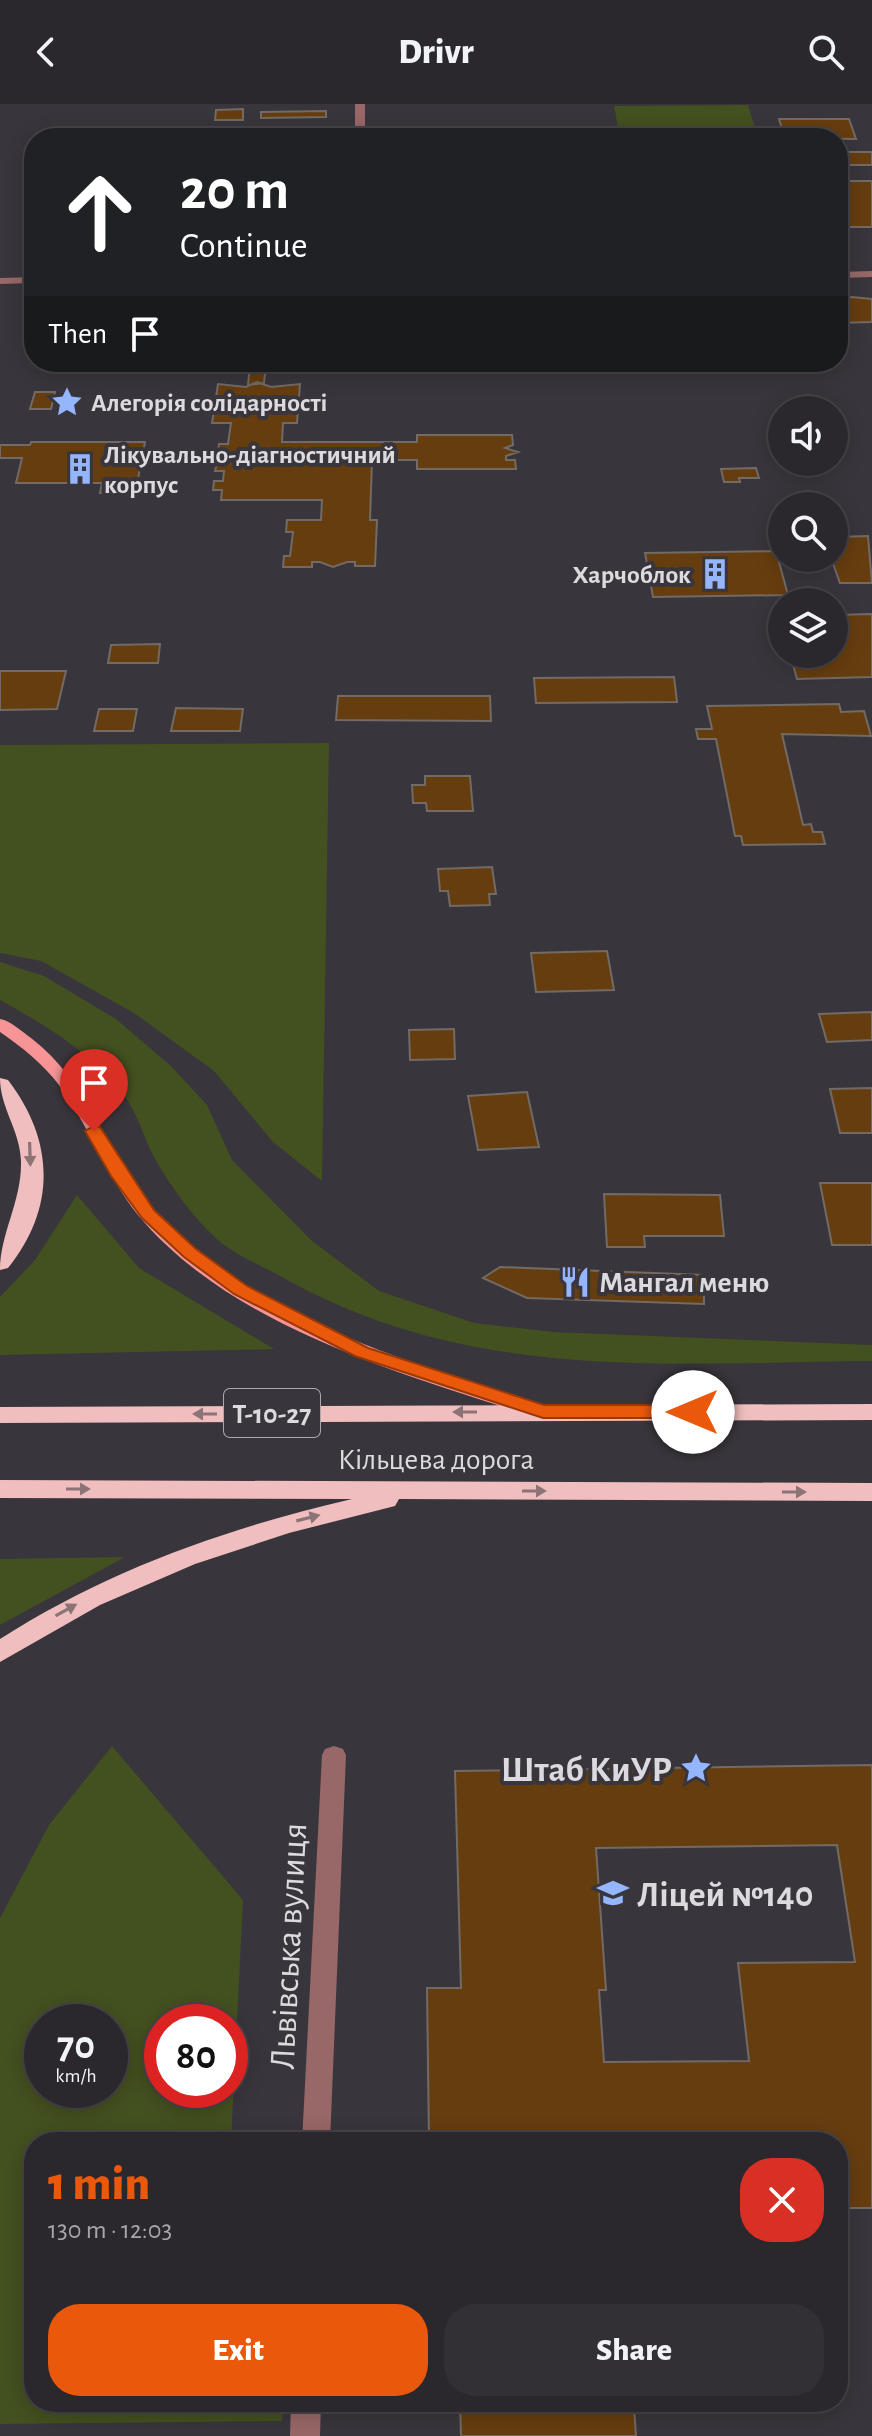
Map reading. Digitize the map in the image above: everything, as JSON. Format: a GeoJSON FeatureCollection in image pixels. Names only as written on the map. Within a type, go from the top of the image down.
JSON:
{"type":"FeatureCollection","features":[{"type":"Feature","properties":{"kind":"highway"},"geometry":{"type":"LineString","coordinates":[[0,1085],[20,1112],[32,1147],[27,1217],[0,1263]]}},
{"type":"Feature","properties":{"kind":"highway","name":"Кільцева дорога"},"geometry":{"type":"LineString","coordinates":[[0,1415],[872,1412]]}},
{"type":"Feature","properties":{"kind":"highway","name":"Кільцева дорога"},"geometry":{"type":"LineString","coordinates":[[0,1489],[872,1492]]}},
{"type":"Feature","properties":{"kind":"highway"},"geometry":{"type":"LineString","coordinates":[[0,1652],[94,1594],[159,1566],[237,1538],[428,1491]]}},
{"type":"Feature","properties":{"kind":"main road"},"geometry":{"type":"LineString","coordinates":[[0,1024],[38,1050],[71,1088],[120,1176],[148,1214],[190,1253],[241,1290],[361,1352],[543,1412]]}},
{"type":"Feature","properties":{"kind":"street"},"geometry":{"type":"LineString","coordinates":[[360,104],[360,128]]}},
{"type":"Feature","properties":{"kind":"street"},"geometry":{"type":"LineString","coordinates":[[848,275],[872,274]]}},
{"type":"Feature","properties":{"kind":"street"},"geometry":{"type":"LineString","coordinates":[[0,281],[24,280]]}},
{"type":"Feature","properties":{"kind":"street","name":"Львівська вулиця"},"geometry":{"type":"LineString","coordinates":[[316,2132],[334,1755]]}},
{"type":"Feature","properties":{"kind":"street"},"geometry":{"type":"LineString","coordinates":[[305,2436],[306,2412]]}},
{"type":"Feature","properties":{"kind":"green space"},"geometry":{"type":"Polygon","coordinates":[[[748,105],[755,128],[618,128],[614,106],[748,105]]]}},
{"type":"Feature","properties":{"kind":"green space"},"geometry":{"type":"Polygon","coordinates":[[[329,743],[322,1181],[273,1142],[214,1071],[134,1013],[41,961],[0,953],[0,745],[329,743]]]}},
{"type":"Feature","properties":{"kind":"green space"},"geometry":{"type":"Polygon","coordinates":[[[0,962],[44,976],[116,1019],[171,1066],[207,1105],[232,1160],[312,1241],[379,1291],[474,1323],[553,1332],[872,1345],[872,1361],[719,1364],[570,1360],[497,1351],[424,1335],[353,1311],[242,1256],[210,1232],[191,1212],[167,1178],[129,1102],[111,1080],[67,1041],[0,1000],[0,962]]]}},
{"type":"Feature","properties":{"kind":"green space"},"geometry":{"type":"Polygon","coordinates":[[[77,1195],[139,1268],[274,1349],[0,1355],[0,1297],[35,1260],[77,1195]]]}},
{"type":"Feature","properties":{"kind":"green space"},"geometry":{"type":"Polygon","coordinates":[[[125,1557],[0,1625],[0,1559],[125,1557]]]}},
{"type":"Feature","properties":{"kind":"green space"},"geometry":{"type":"Polygon","coordinates":[[[112,1746],[243,1900],[238,2004],[144,2004],[144,2108],[233,2108],[231,2132],[24,2132],[24,2412],[282,2412],[282,2421],[0,2424],[0,1918],[49,1825],[112,1746]]]}},
{"type":"Feature","properties":{"kind":"building"},"geometry":{"type":"Polygon","coordinates":[[[243,109],[243,120],[215,120],[216,110],[243,109]]]}},
{"type":"Feature","properties":{"kind":"building"},"geometry":{"type":"Polygon","coordinates":[[[326,111],[326,117],[261,118],[261,112],[326,111]]]}},
{"type":"Feature","properties":{"kind":"building"},"geometry":{"type":"Polygon","coordinates":[[[779,119],[849,119],[856,139],[848,139],[848,128],[782,128],[779,119]]]}},
{"type":"Feature","properties":{"kind":"building"},"geometry":{"type":"Polygon","coordinates":[[[848,152],[872,152],[872,165],[848,165],[848,152]]]}},
{"type":"Feature","properties":{"kind":"building"},"geometry":{"type":"Polygon","coordinates":[[[848,181],[872,181],[872,227],[848,227],[848,181]]]}},
{"type":"Feature","properties":{"kind":"building"},"geometry":{"type":"Polygon","coordinates":[[[848,298],[872,299],[872,322],[848,323],[848,298]]]}},
{"type":"Feature","properties":{"kind":"building"},"geometry":{"type":"Polygon","coordinates":[[[249,372],[265,372],[264,383],[248,385],[249,372]]]}},
{"type":"Feature","properties":{"kind":"building"},"geometry":{"type":"Polygon","coordinates":[[[257,382],[271,387],[300,384],[297,423],[283,423],[282,442],[417,442],[417,435],[512,435],[513,445],[505,448],[518,452],[506,456],[506,460],[515,460],[516,469],[417,469],[417,460],[372,460],[370,520],[377,520],[375,566],[355,566],[355,562],[347,562],[333,567],[312,562],[312,567],[283,567],[284,556],[290,556],[293,532],[286,532],[287,520],[321,520],[322,500],[221,500],[222,490],[213,490],[214,481],[223,481],[224,471],[215,471],[217,462],[226,462],[227,452],[218,452],[219,444],[228,444],[231,423],[212,423],[218,384],[246,387],[257,382]]]}},
{"type":"Feature","properties":{"kind":"building"},"geometry":{"type":"Polygon","coordinates":[[[35,392],[55,392],[51,409],[30,409],[35,392]]]}},
{"type":"Feature","properties":{"kind":"building","name":"Лікувально-діагностичний корпус"},"geometry":{"type":"Polygon","coordinates":[[[31,442],[145,442],[138,479],[142,479],[141,486],[127,486],[125,493],[100,493],[102,483],[16,483],[22,458],[0,458],[0,445],[30,445],[31,442]]]}},
{"type":"Feature","properties":{"kind":"building"},"geometry":{"type":"Polygon","coordinates":[[[756,468],[759,478],[739,478],[740,482],[724,482],[721,469],[756,468]]]}},
{"type":"Feature","properties":{"kind":"building"},"geometry":{"type":"Polygon","coordinates":[[[868,536],[872,583],[840,583],[836,572],[848,572],[848,537],[868,536]]]}},
{"type":"Feature","properties":{"kind":"building","name":"Харчоблок"},"geometry":{"type":"Polygon","coordinates":[[[768,551],[768,572],[782,572],[786,588],[768,588],[768,595],[653,597],[645,553],[768,551]]]}},
{"type":"Feature","properties":{"kind":"building"},"geometry":{"type":"Polygon","coordinates":[[[872,614],[872,677],[797,679],[794,668],[848,668],[848,615],[872,614]]]}},
{"type":"Feature","properties":{"kind":"building"},"geometry":{"type":"Polygon","coordinates":[[[160,644],[158,663],[108,663],[111,645],[160,644]]]}},
{"type":"Feature","properties":{"kind":"building"},"geometry":{"type":"Polygon","coordinates":[[[0,671],[66,671],[57,709],[0,710],[0,671]]]}},
{"type":"Feature","properties":{"kind":"building"},"geometry":{"type":"Polygon","coordinates":[[[674,677],[677,702],[536,703],[534,678],[674,677]]]}},
{"type":"Feature","properties":{"kind":"building"},"geometry":{"type":"Polygon","coordinates":[[[338,696],[490,696],[491,721],[336,720],[338,696]]]}},
{"type":"Feature","properties":{"kind":"building"},"geometry":{"type":"Polygon","coordinates":[[[839,704],[841,712],[864,711],[871,736],[782,734],[803,825],[811,824],[813,832],[822,832],[825,844],[743,845],[741,836],[735,836],[716,739],[698,739],[696,729],[712,729],[707,706],[839,704]]]}},
{"type":"Feature","properties":{"kind":"building"},"geometry":{"type":"Polygon","coordinates":[[[176,708],[243,709],[240,731],[171,731],[176,708]]]}},
{"type":"Feature","properties":{"kind":"building"},"geometry":{"type":"Polygon","coordinates":[[[99,709],[137,709],[133,731],[94,731],[99,709]]]}},
{"type":"Feature","properties":{"kind":"building"},"geometry":{"type":"Polygon","coordinates":[[[425,776],[470,776],[473,811],[427,811],[426,803],[413,803],[412,785],[425,785],[425,776]]]}},
{"type":"Feature","properties":{"kind":"building"},"geometry":{"type":"Polygon","coordinates":[[[492,867],[496,894],[489,894],[490,905],[450,906],[448,891],[440,891],[438,869],[492,867]]]}},
{"type":"Feature","properties":{"kind":"building"},"geometry":{"type":"Polygon","coordinates":[[[607,951],[614,990],[536,992],[531,953],[607,951]]]}},
{"type":"Feature","properties":{"kind":"building"},"geometry":{"type":"Polygon","coordinates":[[[872,1012],[872,1040],[827,1042],[819,1014],[872,1012]]]}},
{"type":"Feature","properties":{"kind":"building"},"geometry":{"type":"Polygon","coordinates":[[[454,1029],[455,1059],[410,1060],[409,1030],[454,1029]]]}},
{"type":"Feature","properties":{"kind":"building"},"geometry":{"type":"Polygon","coordinates":[[[872,1088],[872,1133],[840,1133],[830,1089],[872,1088]]]}},
{"type":"Feature","properties":{"kind":"building"},"geometry":{"type":"Polygon","coordinates":[[[527,1092],[539,1147],[478,1150],[468,1096],[527,1092]]]}},
{"type":"Feature","properties":{"kind":"building"},"geometry":{"type":"Polygon","coordinates":[[[820,1183],[872,1183],[872,1245],[832,1245],[820,1183]]]}},
{"type":"Feature","properties":{"kind":"building"},"geometry":{"type":"Polygon","coordinates":[[[604,1194],[720,1195],[724,1236],[644,1236],[645,1247],[607,1247],[604,1194]]]}},
{"type":"Feature","properties":{"kind":"building"},"geometry":{"type":"Polygon","coordinates":[[[500,1267],[704,1275],[704,1304],[527,1298],[483,1278],[500,1267]]]}},
{"type":"Feature","properties":{"kind":"building"},"geometry":{"type":"Polygon","coordinates":[[[872,1765],[872,2208],[848,2208],[848,2132],[429,2132],[427,1988],[461,1988],[455,1771],[872,1765]],[[837,1845],[596,1848],[606,1990],[599,1990],[604,2062],[749,2061],[738,1963],[855,1962],[837,1845]]]}},
{"type":"Feature","properties":{"kind":"building"},"geometry":{"type":"Polygon","coordinates":[[[460,2412],[634,2412],[636,2436],[461,2436],[460,2412]]]}},
{"type":"Feature","properties":{"kind":"place","name":"Алегорія солідарності"},"geometry":{"type":"Point","coordinates":[67,402]}},
{"type":"Feature","properties":{"kind":"place","name":"Лікувально-діагностичний корпус"},"geometry":{"type":"Point","coordinates":[80,469]}},
{"type":"Feature","properties":{"kind":"place","name":"Харчоблок"},"geometry":{"type":"Point","coordinates":[715,574]}},
{"type":"Feature","properties":{"kind":"place","name":"Мангал меню"},"geometry":{"type":"Point","coordinates":[575,1282]}},
{"type":"Feature","properties":{"kind":"place","name":"Штаб КиУР"},"geometry":{"type":"Point","coordinates":[696,1768]}},
{"type":"Feature","properties":{"kind":"place","name":"Ліцей №140"},"geometry":{"type":"Point","coordinates":[613,1893]}},
{"type":"Feature","properties":{"kind":"route"},"geometry":{"type":"LineString","coordinates":[[94,1131],[120,1176],[148,1214],[190,1253],[241,1290],[361,1352],[543,1412],[693,1412]]}}]}
